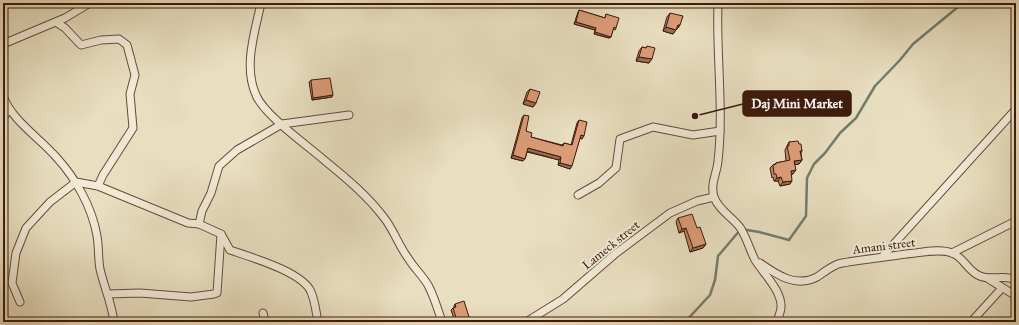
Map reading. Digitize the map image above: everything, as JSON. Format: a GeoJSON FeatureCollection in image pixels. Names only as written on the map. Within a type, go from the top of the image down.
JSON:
{"type":"FeatureCollection","features":[{"type":"Feature","properties":{"kind":"street"},"geometry":{"type":"LineString","coordinates":[[3,44],[56,22],[90,3]]}},
{"type":"Feature","properties":{"kind":"street"},"geometry":{"type":"LineString","coordinates":[[261,3],[252,44],[250,76],[256,96],[266,110],[348,179],[385,219],[405,254],[429,286],[442,322]]}},
{"type":"Feature","properties":{"kind":"street"},"geometry":{"type":"LineString","coordinates":[[718,3],[717,36],[720,131],[718,162],[713,180],[714,197],[725,213],[741,229],[755,259],[779,297],[781,307],[777,322]]}},
{"type":"Feature","properties":{"kind":"street"},"geometry":{"type":"LineString","coordinates":[[56,22],[65,28],[81,45],[101,40],[119,39],[127,44],[135,75],[130,94],[133,128],[103,175],[98,186]]}},
{"type":"Feature","properties":{"kind":"street"},"geometry":{"type":"LineString","coordinates":[[3,96],[9,110],[57,158],[76,182],[93,221],[97,237],[98,258],[114,322]]}},
{"type":"Feature","properties":{"kind":"street"},"geometry":{"type":"LineString","coordinates":[[882,257],[1016,109]]}},
{"type":"Feature","properties":{"kind":"street"},"geometry":{"type":"LineString","coordinates":[[3,117],[9,110]]}},
{"type":"Feature","properties":{"kind":"street"},"geometry":{"type":"LineString","coordinates":[[199,224],[202,211],[211,193],[219,166],[237,150],[282,124],[348,115]]}},
{"type":"Feature","properties":{"kind":"street"},"geometry":{"type":"LineString","coordinates":[[578,195],[599,183],[616,168],[620,139],[653,127],[693,134],[720,131]]}},
{"type":"Feature","properties":{"kind":"street"},"geometry":{"type":"LineString","coordinates":[[20,302],[12,283],[16,253],[26,228],[50,202],[76,182],[98,186],[188,223],[199,224],[221,234],[230,250],[290,272],[311,290],[318,322]]}},
{"type":"Feature","properties":{"kind":"street","name":"Lameck street"},"geometry":{"type":"LineString","coordinates":[[526,322],[563,299],[616,254],[670,213],[697,201],[714,197]]}},
{"type":"Feature","properties":{"kind":"street"},"geometry":{"type":"LineString","coordinates":[[952,253],[1016,221]]}},
{"type":"Feature","properties":{"kind":"street"},"geometry":{"type":"LineString","coordinates":[[108,294],[140,293],[191,297],[214,294],[217,292],[221,234]]}},
{"type":"Feature","properties":{"kind":"street","name":"Amani street"},"geometry":{"type":"LineString","coordinates":[[755,259],[776,274],[789,280],[800,281],[811,280],[836,264],[930,251],[952,253]]}},
{"type":"Feature","properties":{"kind":"street"},"geometry":{"type":"LineString","coordinates":[[952,253],[974,273],[987,278],[1016,296]]}},
{"type":"Feature","properties":{"kind":"street"},"geometry":{"type":"LineString","coordinates":[[987,278],[1007,277],[1016,280]]}},
{"type":"Feature","properties":{"kind":"street"},"geometry":{"type":"LineString","coordinates":[[971,322],[1002,288]]}},
{"type":"Feature","properties":{"kind":"street"},"geometry":{"type":"LineString","coordinates":[[263,312],[265,322]]}},
{"type":"Feature","properties":{"kind":"building"},"geometry":{"type":"Polygon","coordinates":[[[579,10],[605,18],[606,14],[619,18],[611,37],[595,32],[596,28],[576,22],[579,10]]]}},
{"type":"Feature","properties":{"kind":"building"},"geometry":{"type":"Polygon","coordinates":[[[670,13],[683,16],[680,25],[678,25],[676,30],[666,27],[670,13]]]}},
{"type":"Feature","properties":{"kind":"building"},"geometry":{"type":"Polygon","coordinates":[[[647,46],[655,48],[652,59],[639,57],[642,47],[646,48],[647,46]]]}},
{"type":"Feature","properties":{"kind":"building"},"geometry":{"type":"Polygon","coordinates":[[[330,78],[333,95],[313,98],[311,80],[330,78]]]}},
{"type":"Feature","properties":{"kind":"building"},"geometry":{"type":"Polygon","coordinates":[[[530,89],[540,92],[536,103],[526,100],[530,89]]]}},
{"type":"Feature","properties":{"kind":"building"},"geometry":{"type":"Polygon","coordinates":[[[524,115],[529,116],[526,131],[532,133],[531,137],[563,146],[564,143],[572,145],[579,120],[587,122],[584,136],[581,135],[572,166],[560,163],[561,157],[528,148],[525,159],[513,155],[524,115]]]}},
{"type":"Feature","properties":{"kind":"building"},"geometry":{"type":"Polygon","coordinates":[[[798,141],[799,144],[801,144],[802,151],[800,151],[802,160],[794,161],[796,170],[791,171],[792,181],[783,182],[781,177],[777,178],[776,174],[774,174],[773,165],[790,160],[787,146],[789,146],[789,142],[798,141]]]}},
{"type":"Feature","properties":{"kind":"building"},"geometry":{"type":"Polygon","coordinates":[[[692,214],[697,228],[700,227],[706,244],[693,248],[686,228],[682,229],[678,218],[692,214]]]}},
{"type":"Feature","properties":{"kind":"building"},"geometry":{"type":"Polygon","coordinates":[[[464,301],[469,317],[457,321],[453,308],[456,307],[455,304],[464,301]]]}},
{"type":"Feature","properties":{"kind":"waterway"},"geometry":{"type":"LineString","coordinates":[[685,322],[710,295],[715,280],[718,256],[741,229],[789,240],[806,216],[807,178],[814,164],[825,153],[840,133],[856,118],[875,86],[913,44],[958,7],[959,3]]}},
{"type":"Feature","properties":{"kind":"place","name":"Daj Mini Market"},"geometry":{"type":"Point","coordinates":[695,116]}}]}
